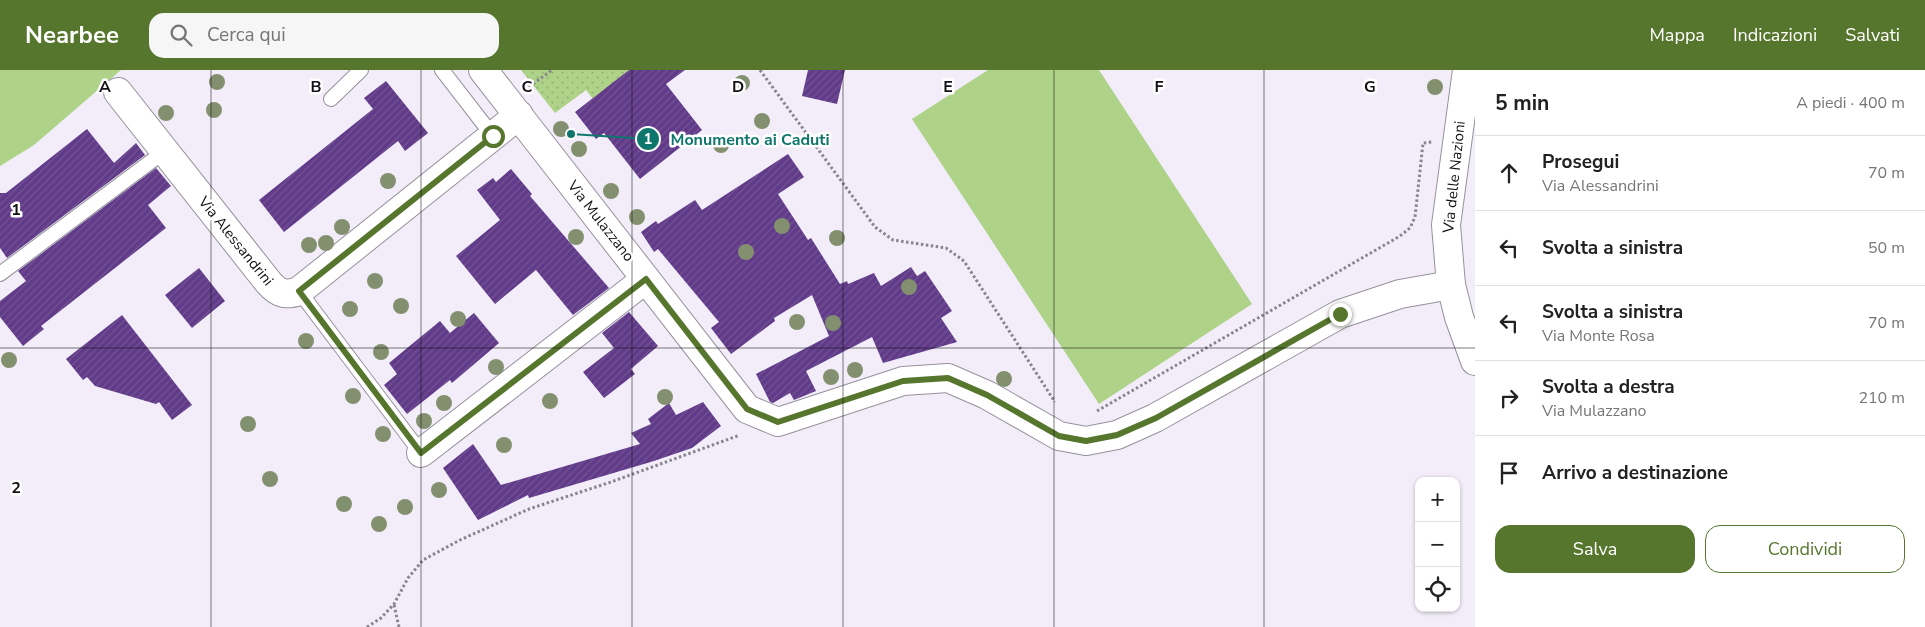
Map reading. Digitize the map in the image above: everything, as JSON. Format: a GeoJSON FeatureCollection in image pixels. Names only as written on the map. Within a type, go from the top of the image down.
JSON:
{"type":"FeatureCollection","features":[{"type":"Feature","properties":{"kind":"street","name":"Via Mulazzano"},"geometry":{"type":"LineString","coordinates":[[483,70],[747,409],[778,422]]}},
{"type":"Feature","properties":{"kind":"street","name":"Via delle Nazioni"},"geometry":{"type":"LineString","coordinates":[[1467,70],[1446,225],[1451,285],[1461,325],[1475,360]]}},
{"type":"Feature","properties":{"kind":"street","name":"Via Alessandrini"},"geometry":{"type":"LineString","coordinates":[[118,92],[268,283],[283,294],[299,291]]}},
{"type":"Feature","properties":{"kind":"street"},"geometry":{"type":"LineString","coordinates":[[299,291],[519,116]]}},
{"type":"Feature","properties":{"kind":"street"},"geometry":{"type":"LineString","coordinates":[[421,453],[646,279]]}},
{"type":"Feature","properties":{"kind":"street"},"geometry":{"type":"LineString","coordinates":[[778,422],[903,381],[948,378],[987,395],[1059,436],[1086,441],[1117,435],[1156,418],[1340,314],[1400,294],[1451,285]]}},
{"type":"Feature","properties":{"kind":"lane"},"geometry":{"type":"LineString","coordinates":[[331,99],[361,70]]}},
{"type":"Feature","properties":{"kind":"lane"},"geometry":{"type":"LineString","coordinates":[[442,70],[493,136]]}},
{"type":"Feature","properties":{"kind":"lane"},"geometry":{"type":"LineString","coordinates":[[0,274],[165,151]]}},
{"type":"Feature","properties":{"kind":"lane"},"geometry":{"type":"LineString","coordinates":[[299,291],[421,453]]}},
{"type":"Feature","properties":{"kind":"path"},"geometry":{"type":"LineString","coordinates":[[760,70],[875,227],[893,240],[946,248],[964,261],[1057,405]]}},
{"type":"Feature","properties":{"kind":"path"},"geometry":{"type":"LineString","coordinates":[[1090,413],[1400,236],[1410,228],[1414,217],[1424,143],[1428,141]]}},
{"type":"Feature","properties":{"kind":"path"},"geometry":{"type":"LineString","coordinates":[[367,627],[381,618],[394,604],[414,569],[423,560],[460,540],[529,509],[611,482],[778,422]]}},
{"type":"Feature","properties":{"kind":"path"},"geometry":{"type":"LineString","coordinates":[[394,604],[399,627]]}},
{"type":"Feature","properties":{"kind":"green space"},"geometry":{"type":"Polygon","coordinates":[[[0,70],[121,70],[34,145],[0,166],[0,70]]]}},
{"type":"Feature","properties":{"kind":"green space"},"geometry":{"type":"Polygon","coordinates":[[[521,70],[629,70],[593,99],[586,90],[555,113],[521,70]]]}},
{"type":"Feature","properties":{"kind":"green space"},"geometry":{"type":"Polygon","coordinates":[[[988,70],[1099,70],[1252,304],[1099,404],[912,119],[988,70]]]}},
{"type":"Feature","properties":{"kind":"building"},"geometry":{"type":"Polygon","coordinates":[[[629,70],[685,70],[666,84],[702,130],[640,179],[604,133],[596,139],[575,112],[629,70]]]}},
{"type":"Feature","properties":{"kind":"building"},"geometry":{"type":"Polygon","coordinates":[[[808,70],[845,70],[837,104],[802,96],[808,70]]]}},
{"type":"Feature","properties":{"kind":"building"},"geometry":{"type":"Polygon","coordinates":[[[386,81],[428,133],[405,151],[398,141],[284,232],[259,200],[373,109],[364,98],[386,81]]]}},
{"type":"Feature","properties":{"kind":"building"},"geometry":{"type":"Polygon","coordinates":[[[87,129],[114,163],[136,143],[145,155],[7,258],[0,248],[0,193],[6,193],[87,129]]]}},
{"type":"Feature","properties":{"kind":"building"},"geometry":{"type":"Polygon","coordinates":[[[788,154],[804,177],[778,194],[808,240],[811,238],[840,284],[847,281],[848,284],[874,273],[881,286],[911,267],[917,276],[925,271],[952,311],[941,318],[957,342],[883,363],[872,337],[806,371],[816,391],[794,400],[790,393],[773,403],[770,402],[756,374],[829,336],[812,295],[774,318],[775,321],[731,354],[711,328],[719,322],[658,249],[654,252],[641,232],[656,221],[658,224],[695,200],[702,210],[788,154]]]}},
{"type":"Feature","properties":{"kind":"building"},"geometry":{"type":"Polygon","coordinates":[[[156,168],[171,186],[148,205],[166,228],[41,326],[44,329],[23,346],[0,317],[0,301],[26,281],[18,271],[156,168]]]}},
{"type":"Feature","properties":{"kind":"building"},"geometry":{"type":"Polygon","coordinates":[[[511,169],[532,194],[530,196],[609,288],[573,315],[536,270],[495,304],[456,256],[500,220],[477,190],[493,178],[496,182],[511,169]]]}},
{"type":"Feature","properties":{"kind":"building"},"geometry":{"type":"Polygon","coordinates":[[[199,268],[225,301],[192,328],[165,295],[199,268]]]}},
{"type":"Feature","properties":{"kind":"building"},"geometry":{"type":"Polygon","coordinates":[[[629,312],[658,346],[631,369],[635,374],[604,398],[583,372],[614,348],[602,333],[629,312]]]}},
{"type":"Feature","properties":{"kind":"building"},"geometry":{"type":"Polygon","coordinates":[[[474,313],[499,343],[452,383],[450,380],[407,414],[384,385],[397,374],[389,363],[440,321],[450,333],[474,313]]]}},
{"type":"Feature","properties":{"kind":"building"},"geometry":{"type":"Polygon","coordinates":[[[122,315],[192,405],[172,420],[159,402],[156,404],[95,386],[87,377],[83,380],[66,359],[122,315]]]}},
{"type":"Feature","properties":{"kind":"building"},"geometry":{"type":"Polygon","coordinates":[[[703,402],[721,426],[692,448],[529,498],[528,495],[478,520],[443,468],[473,444],[501,485],[640,444],[631,433],[651,424],[648,419],[669,403],[676,415],[703,402]]]}},
{"type":"Feature","properties":{"kind":"place","name":"Monumento ai Caduti"},"geometry":{"type":"Point","coordinates":[571,134]}},
{"type":"Feature","properties":{"kind":"route"},"geometry":{"type":"LineString","coordinates":[[493,136],[299,291],[421,453],[646,279],[747,409],[778,422],[903,381],[948,378],[987,395],[1059,436],[1086,441],[1117,435],[1156,418],[1340,314]]}}]}
